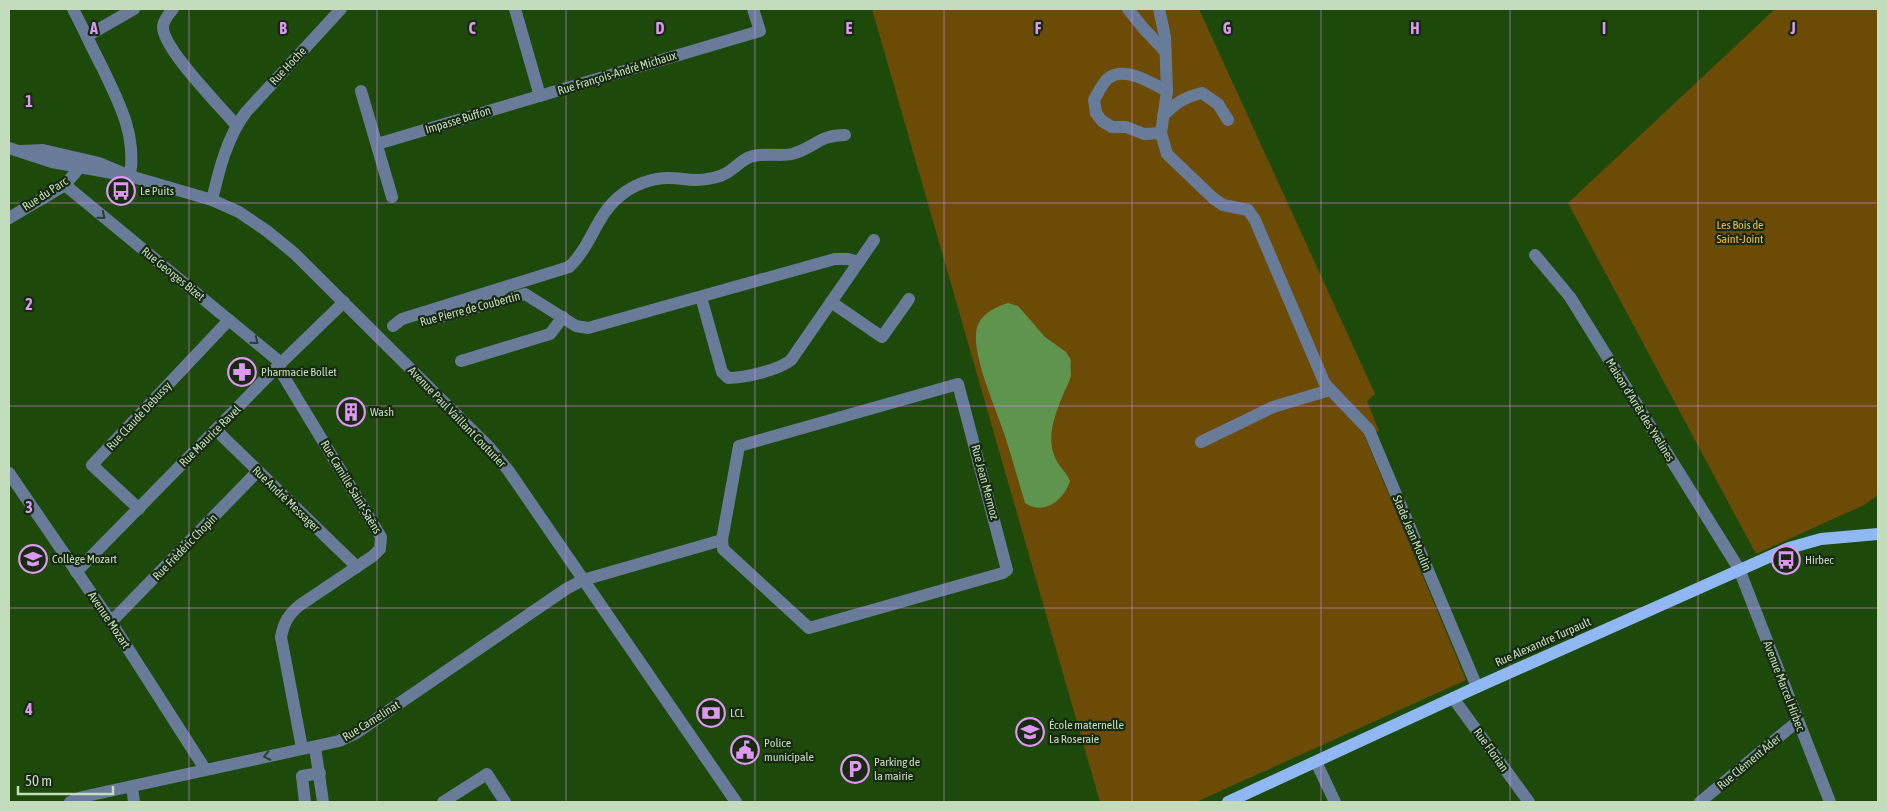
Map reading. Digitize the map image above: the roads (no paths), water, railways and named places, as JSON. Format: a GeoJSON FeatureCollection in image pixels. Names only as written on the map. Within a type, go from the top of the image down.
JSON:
{"type":"FeatureCollection","features":[{"type":"Feature","properties":{"kind":"main road","name":"Rue Alexandre Turpault"},"geometry":{"type":"LineString","coordinates":[[1228,802],[1477,687],[1789,548],[1821,539],[1878,534]]}},
{"type":"Feature","properties":{"kind":"street"},"geometry":{"type":"LineString","coordinates":[[73,9],[123,110],[129,131],[132,160],[130,176]]}},
{"type":"Feature","properties":{"kind":"street"},"geometry":{"type":"LineString","coordinates":[[87,36],[134,9]]}},
{"type":"Feature","properties":{"kind":"street"},"geometry":{"type":"LineString","coordinates":[[173,9],[166,17],[163,26],[165,36],[174,53],[236,125]]}},
{"type":"Feature","properties":{"kind":"street","name":"Rue Hoche"},"geometry":{"type":"LineString","coordinates":[[212,200],[217,178],[236,125],[341,9]]}},
{"type":"Feature","properties":{"kind":"street"},"geometry":{"type":"LineString","coordinates":[[514,9],[540,96]]}},
{"type":"Feature","properties":{"kind":"street","name":"Rue François-André Michaux"},"geometry":{"type":"LineString","coordinates":[[540,96],[760,31],[754,9]]}},
{"type":"Feature","properties":{"kind":"street"},"geometry":{"type":"LineString","coordinates":[[1128,9],[1165,51]]}},
{"type":"Feature","properties":{"kind":"street","name":"Stade Jean Moulin"},"geometry":{"type":"LineString","coordinates":[[1159,9],[1165,37],[1166,91],[1162,133],[1167,154],[1213,198],[1224,205],[1248,210],[1254,220],[1324,384],[1369,430],[1477,687]]}},
{"type":"Feature","properties":{"kind":"street"},"geometry":{"type":"LineString","coordinates":[[1162,133],[1144,134],[1126,126],[1112,127],[1102,121],[1096,113],[1094,100],[1109,77],[1121,73],[1144,79],[1166,91]]}},
{"type":"Feature","properties":{"kind":"street"},"geometry":{"type":"LineString","coordinates":[[361,91],[392,197]]}},
{"type":"Feature","properties":{"kind":"street"},"geometry":{"type":"LineString","coordinates":[[1163,116],[1174,105],[1187,97],[1202,93],[1218,104],[1228,120]]}},
{"type":"Feature","properties":{"kind":"street","name":"Impasse Buffon"},"geometry":{"type":"LineString","coordinates":[[377,144],[540,96]]}},
{"type":"Feature","properties":{"kind":"street"},"geometry":{"type":"LineString","coordinates":[[380,339],[402,319],[570,267],[577,261],[596,225],[608,208],[633,187],[649,180],[668,178],[697,181],[708,179],[727,172],[752,156],[792,154],[831,135],[845,135]]}},
{"type":"Feature","properties":{"kind":"street","name":"Avenue Paul Vaillant Couturier"},"geometry":{"type":"LineString","coordinates":[[15,149],[31,156],[79,168],[130,176]]}},
{"type":"Feature","properties":{"kind":"street","name":"Avenue Paul Vaillant Couturier"},"geometry":{"type":"LineString","coordinates":[[15,149],[43,150],[99,163],[130,176],[212,200],[239,212],[268,231],[295,254],[490,448],[508,470],[736,802]]}},
{"type":"Feature","properties":{"kind":"street","name":"Rue du Parc"},"geometry":{"type":"LineString","coordinates":[[9,218],[65,184],[79,168]]}},
{"type":"Feature","properties":{"kind":"street","name":"Rue Georges Bizet"},"geometry":{"type":"LineString","coordinates":[[65,184],[280,365]]}},
{"type":"Feature","properties":{"kind":"street"},"geometry":{"type":"LineString","coordinates":[[701,297],[722,372],[728,378],[738,378],[785,365],[791,360],[874,240]]}},
{"type":"Feature","properties":{"kind":"street","name":"Maison d'Arrêt des Yvelines"},"geometry":{"type":"LineString","coordinates":[[1535,255],[1570,297],[1739,569]]}},
{"type":"Feature","properties":{"kind":"street","name":"Rue Pierre de Coubertin"},"geometry":{"type":"LineString","coordinates":[[393,326],[408,326],[525,294],[576,326],[588,328],[835,259],[848,259],[859,262]]}},
{"type":"Feature","properties":{"kind":"street"},"geometry":{"type":"LineString","coordinates":[[831,302],[882,337],[909,299]]}},
{"type":"Feature","properties":{"kind":"street","name":"Rue Maurice Ravel"},"geometry":{"type":"LineString","coordinates":[[76,572],[344,302]]}},
{"type":"Feature","properties":{"kind":"street"},"geometry":{"type":"LineString","coordinates":[[461,361],[550,334],[563,317]]}},
{"type":"Feature","properties":{"kind":"street","name":"Rue Claude Debussy"},"geometry":{"type":"LineString","coordinates":[[139,508],[92,465],[228,320]]}},
{"type":"Feature","properties":{"kind":"street","name":"Rue Camille Saint-Saëns"},"geometry":{"type":"LineString","coordinates":[[280,365],[381,538],[380,549],[357,567],[300,605],[290,613],[284,623],[281,637],[302,748]]}},
{"type":"Feature","properties":{"kind":"street","name":"Rue Jean Mermoz"},"geometry":{"type":"LineString","coordinates":[[958,384],[1008,570],[809,628],[723,549],[722,540],[739,446],[958,384]]}},
{"type":"Feature","properties":{"kind":"street"},"geometry":{"type":"LineString","coordinates":[[1201,442],[1273,407],[1330,390]]}},
{"type":"Feature","properties":{"kind":"street","name":"Rue André Messager"},"geometry":{"type":"LineString","coordinates":[[216,430],[357,567]]}},
{"type":"Feature","properties":{"kind":"street","name":"Rue Frédéric Chopin"},"geometry":{"type":"LineString","coordinates":[[111,622],[258,471]]}},
{"type":"Feature","properties":{"kind":"street","name":"Avenue Mozart"},"geometry":{"type":"LineString","coordinates":[[9,473],[111,622],[205,769]]}},
{"type":"Feature","properties":{"kind":"street"},"geometry":{"type":"LineString","coordinates":[[583,580],[722,540]]}},
{"type":"Feature","properties":{"kind":"street","name":"Avenue Marcel Hirbec"},"geometry":{"type":"LineString","coordinates":[[1739,569],[1830,802]]}},
{"type":"Feature","properties":{"kind":"street","name":"Rue Camelinat"},"geometry":{"type":"LineString","coordinates":[[70,802],[82,797],[205,769],[339,741],[356,733],[566,589],[583,580]]}},
{"type":"Feature","properties":{"kind":"street","name":"Rue Florian"},"geometry":{"type":"LineString","coordinates":[[1453,698],[1529,802]]}},
{"type":"Feature","properties":{"kind":"street","name":"Rue Clément Ader"},"geometry":{"type":"LineString","coordinates":[[1700,802],[1798,721]]}},
{"type":"Feature","properties":{"kind":"street"},"geometry":{"type":"LineString","coordinates":[[315,747],[323,802]]}},
{"type":"Feature","properties":{"kind":"street"},"geometry":{"type":"LineString","coordinates":[[1316,762],[1335,802]]}},
{"type":"Feature","properties":{"kind":"street"},"geometry":{"type":"LineString","coordinates":[[305,802],[302,776],[320,773]]}},
{"type":"Feature","properties":{"kind":"street"},"geometry":{"type":"LineString","coordinates":[[443,802],[487,774],[505,802]]}},
{"type":"Feature","properties":{"kind":"street"},"geometry":{"type":"LineString","coordinates":[[132,787],[134,802]]}},
{"type":"Feature","properties":{"kind":"place","name":"Le Puits"},"geometry":{"type":"Point","coordinates":[121,191]}},
{"type":"Feature","properties":{"kind":"place","name":"Pharmacie Bollet"},"geometry":{"type":"Point","coordinates":[242,372]}},
{"type":"Feature","properties":{"kind":"place","name":"Wash"},"geometry":{"type":"Point","coordinates":[351,412]}},
{"type":"Feature","properties":{"kind":"place","name":"Collège Mozart"},"geometry":{"type":"Point","coordinates":[33,559]}},
{"type":"Feature","properties":{"kind":"place","name":"Hirbec"},"geometry":{"type":"Point","coordinates":[1786,560]}},
{"type":"Feature","properties":{"kind":"place","name":"LCL"},"geometry":{"type":"Point","coordinates":[711,713]}},
{"type":"Feature","properties":{"kind":"place","name":"École maternelle La Roseraie"},"geometry":{"type":"Point","coordinates":[1030,732]}},
{"type":"Feature","properties":{"kind":"place","name":"Police municipale"},"geometry":{"type":"Point","coordinates":[745,750]}},
{"type":"Feature","properties":{"kind":"place","name":"Parking de la mairie"},"geometry":{"type":"Point","coordinates":[855,769]}},
{"type":"Feature","properties":{"kind":"park label","name":"Les Bois de Saint-Joint"},"geometry":{"type":"Point","coordinates":[1740,232]}}]}
